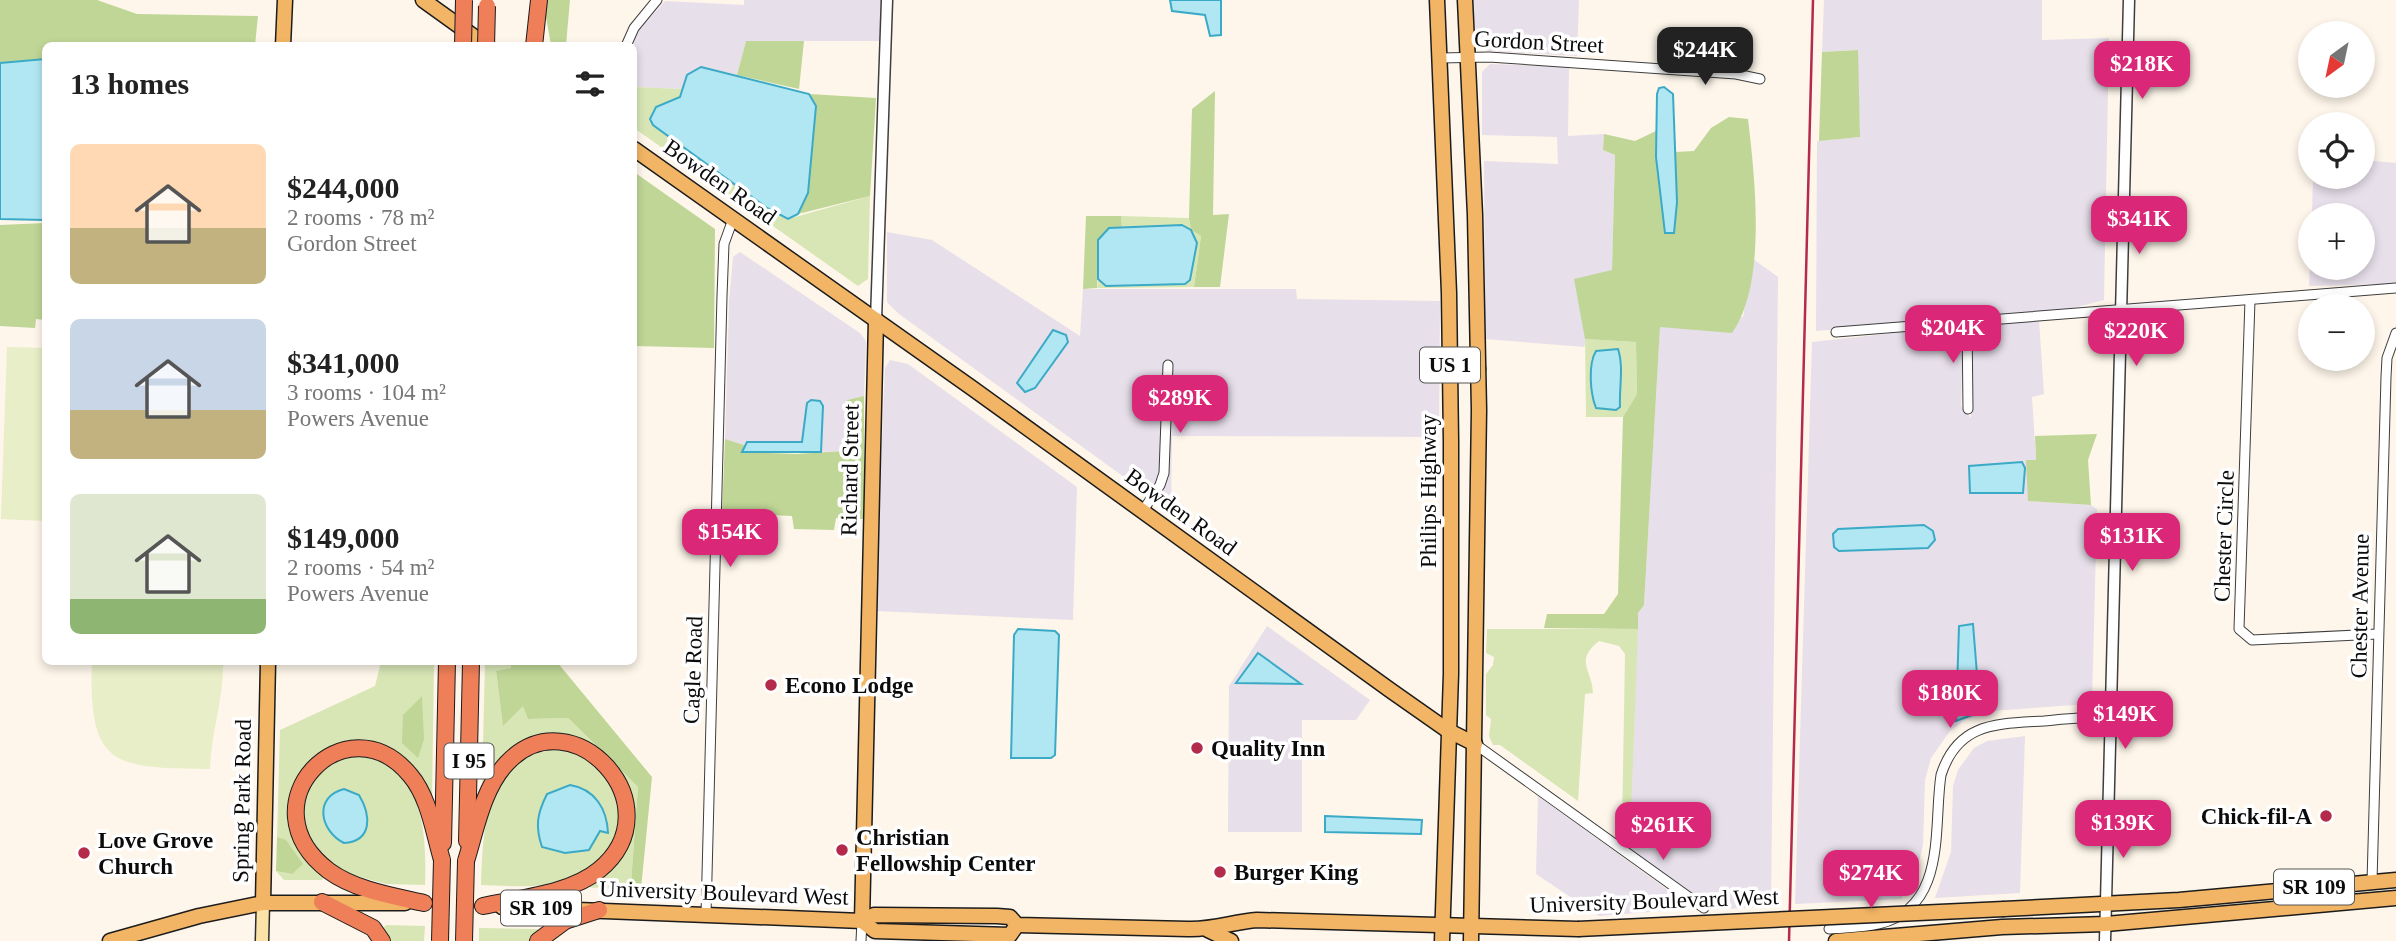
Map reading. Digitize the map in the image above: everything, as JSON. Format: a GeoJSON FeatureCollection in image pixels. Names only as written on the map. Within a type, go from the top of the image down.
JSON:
{"type":"FeatureCollection","features":[{"type":"Feature","properties":{"kind":"highway"},"geometry":{"type":"LineString","coordinates":[[463,42],[464,0]]}},
{"type":"Feature","properties":{"kind":"highway"},"geometry":{"type":"LineString","coordinates":[[535,42],[539,0]]}},
{"type":"Feature","properties":{"kind":"highway"},"geometry":{"type":"LineString","coordinates":[[486,42],[487,3]]}},
{"type":"Feature","properties":{"kind":"highway"},"geometry":{"type":"LineString","coordinates":[[538,21],[544,42]]}},
{"type":"Feature","properties":{"kind":"highway","name":"I 95"},"geometry":{"type":"LineString","coordinates":[[440,941],[447,665]]}},
{"type":"Feature","properties":{"kind":"highway","name":"I 95"},"geometry":{"type":"LineString","coordinates":[[464,941],[471,665]]}},
{"type":"Feature","properties":{"kind":"highway"},"geometry":{"type":"LineString","coordinates":[[466,861],[494,782],[506,764],[527,748],[559,742],[577,746],[606,764],[620,783],[626,804],[625,828],[617,850],[601,868],[575,883],[483,906]]}},
{"type":"Feature","properties":{"kind":"highway"},"geometry":{"type":"LineString","coordinates":[[424,903],[353,883],[331,872],[315,858],[305,845],[297,826],[296,798],[304,777],[320,760],[345,750],[364,749],[393,760],[415,782],[442,860]]}},
{"type":"Feature","properties":{"kind":"highway"},"geometry":{"type":"LineString","coordinates":[[322,902],[373,928],[382,941]]}},
{"type":"Feature","properties":{"kind":"highway"},"geometry":{"type":"LineString","coordinates":[[538,941],[565,921],[599,910]]}},
{"type":"Feature","properties":{"kind":"main road"},"geometry":{"type":"LineString","coordinates":[[284,42],[285,0]]}},
{"type":"Feature","properties":{"kind":"main road"},"geometry":{"type":"LineString","coordinates":[[423,0],[481,42]]}},
{"type":"Feature","properties":{"kind":"main road","name":"Philips Highway"},"geometry":{"type":"LineString","coordinates":[[1437,0],[1451,369],[1451,674],[1442,934]]}},
{"type":"Feature","properties":{"kind":"main road","name":"US 1"},"geometry":{"type":"LineString","coordinates":[[1465,0],[1478,369],[1471,934]]}},
{"type":"Feature","properties":{"kind":"main road","name":"Bowden Road"},"geometry":{"type":"LineString","coordinates":[[637,151],[1447,730],[1475,744]]}},
{"type":"Feature","properties":{"kind":"main road","name":"Richard Street"},"geometry":{"type":"LineString","coordinates":[[862,921],[876,320]]}},
{"type":"Feature","properties":{"kind":"main road"},"geometry":{"type":"LineString","coordinates":[[1451,369],[1478,369]]}},
{"type":"Feature","properties":{"kind":"main road","name":"Spring Park Road"},"geometry":{"type":"LineString","coordinates":[[262,941],[268,665]]}},
{"type":"Feature","properties":{"kind":"main road","name":"University Boulevard West"},"geometry":{"type":"LineString","coordinates":[[110,941],[171,923],[263,903],[424,903],[862,921],[874,915],[997,916],[1010,917],[1017,925],[1208,930],[1225,923],[1257,920],[1471,934],[2107,905],[2396,880]]}},
{"type":"Feature","properties":{"kind":"main road"},"geometry":{"type":"LineString","coordinates":[[2346,902],[2352,894],[2369,892],[2372,882]]}},
{"type":"Feature","properties":{"kind":"main road","name":"SR 109"},"geometry":{"type":"LineString","coordinates":[[1833,935],[2106,924],[2396,898]]}},
{"type":"Feature","properties":{"kind":"main road","name":"University Boulevard West"},"geometry":{"type":"LineString","coordinates":[[1208,930],[1231,941]]}},
{"type":"Feature","properties":{"kind":"street"},"geometry":{"type":"LineString","coordinates":[[628,42],[634,28],[657,0]]}},
{"type":"Feature","properties":{"kind":"street","name":"Richard Street"},"geometry":{"type":"LineString","coordinates":[[876,320],[887,0]]}},
{"type":"Feature","properties":{"kind":"street"},"geometry":{"type":"LineString","coordinates":[[2105,941],[2129,0]]}},
{"type":"Feature","properties":{"kind":"street","name":"Gordon Street"},"geometry":{"type":"LineString","coordinates":[[1440,58],[1468,57],[1708,72],[1760,79]]}},
{"type":"Feature","properties":{"kind":"street","name":"Cagle Road"},"geometry":{"type":"LineString","coordinates":[[706,914],[724,244],[733,219]]}},
{"type":"Feature","properties":{"kind":"street"},"geometry":{"type":"LineString","coordinates":[[1836,332],[2396,288]]}},
{"type":"Feature","properties":{"kind":"street","name":"Chester Circle"},"geometry":{"type":"LineString","coordinates":[[2250,300],[2239,629],[2252,640],[2378,634]]}},
{"type":"Feature","properties":{"kind":"street"},"geometry":{"type":"LineString","coordinates":[[1967,321],[1968,409]]}},
{"type":"Feature","properties":{"kind":"street","name":"Chester Avenue"},"geometry":{"type":"LineString","coordinates":[[2372,882],[2386,377],[2387,358],[2396,333]]}},
{"type":"Feature","properties":{"kind":"street"},"geometry":{"type":"LineString","coordinates":[[1142,512],[1160,485],[1164,473],[1168,365]]}},
{"type":"Feature","properties":{"kind":"street"},"geometry":{"type":"LineString","coordinates":[[1833,935],[1893,919],[1922,891],[1936,857],[1941,775],[1945,762],[1961,741],[1980,729],[1999,724],[2093,717],[2110,720]]}},
{"type":"Feature","properties":{"kind":"street","name":"Bowden Road"},"geometry":{"type":"LineString","coordinates":[[1475,744],[1704,908]]}},
{"type":"Feature","properties":{"kind":"street","name":"Richard Street"},"geometry":{"type":"LineString","coordinates":[[861,941],[862,921]]}},
{"type":"Feature","properties":{"kind":"shaded area"},"geometry":{"type":"Polygon","coordinates":[[[744,0],[881,0],[880,41],[746,41],[737,75],[701,67],[687,75],[683,89],[637,87],[637,42],[634,42],[634,36],[665,1],[744,5],[744,0]]]}},
{"type":"Feature","properties":{"kind":"shaded area"},"geometry":{"type":"Polygon","coordinates":[[[1472,0],[1579,0],[1577,56],[1488,51],[1477,43],[1472,0]]]}},
{"type":"Feature","properties":{"kind":"shaded area"},"geometry":{"type":"Polygon","coordinates":[[[1824,0],[2042,0],[2042,40],[2109,38],[2104,300],[2066,310],[1816,331],[1817,141],[1860,137],[1857,50],[1822,52],[1824,0]]]}},
{"type":"Feature","properties":{"kind":"shaded area"},"geometry":{"type":"Polygon","coordinates":[[[1490,64],[1569,67],[1568,136],[1604,134],[1603,150],[1615,155],[1612,270],[1584,347],[1485,339],[1484,161],[1558,164],[1557,137],[1482,135],[1482,72],[1490,64]]]}},
{"type":"Feature","properties":{"kind":"shaded area"},"geometry":{"type":"Polygon","coordinates":[[[2375,161],[2396,163],[2396,284],[2309,286],[2309,280],[2375,280],[2375,203],[2312,203],[2313,189],[2375,189],[2375,161]]]}},
{"type":"Feature","properties":{"kind":"shaded area"},"geometry":{"type":"Polygon","coordinates":[[[887,232],[932,240],[1080,336],[1083,289],[1296,289],[1297,299],[1440,301],[1439,437],[1172,436],[1171,511],[899,314],[887,302],[887,232]]]}},
{"type":"Feature","properties":{"kind":"shaded area"},"geometry":{"type":"Polygon","coordinates":[[[740,252],[860,333],[866,341],[864,396],[847,400],[848,433],[844,451],[821,452],[823,406],[802,442],[747,442],[744,445],[725,439],[729,303],[733,257],[740,252]]]}},
{"type":"Feature","properties":{"kind":"shaded area"},"geometry":{"type":"Polygon","coordinates":[[[1753,259],[1778,277],[1771,906],[1711,910],[1630,848],[1638,613],[1644,605],[1660,326],[1743,317],[1753,259]]]}},
{"type":"Feature","properties":{"kind":"shaded area"},"geometry":{"type":"Polygon","coordinates":[[[2039,320],[2044,394],[2032,397],[2036,460],[2027,461],[2029,501],[2091,505],[2097,509],[2092,701],[2089,704],[1992,711],[1965,720],[1950,731],[1931,758],[1925,780],[1923,845],[1917,870],[1901,899],[1795,904],[1812,342],[1958,326],[1963,331],[1961,406],[1971,418],[1969,333],[1972,325],[2039,320]],[[1973,624],[1959,626],[1957,721],[1973,624]]]}},
{"type":"Feature","properties":{"kind":"shaded area"},"geometry":{"type":"Polygon","coordinates":[[[890,360],[908,364],[1077,487],[1073,620],[875,611],[885,368],[890,360]]]}},
{"type":"Feature","properties":{"kind":"shaded area"},"geometry":{"type":"Polygon","coordinates":[[[1267,626],[1370,700],[1356,720],[1302,720],[1302,832],[1228,832],[1229,686],[1267,626]]]}},
{"type":"Feature","properties":{"kind":"shaded area"},"geometry":{"type":"Polygon","coordinates":[[[2025,736],[2020,893],[1935,898],[1951,852],[1953,786],[1958,770],[1974,748],[1987,741],[2025,736]]]}},
{"type":"Feature","properties":{"kind":"shaded area"},"geometry":{"type":"Polygon","coordinates":[[[1538,796],[1690,906],[1689,909],[1599,916],[1536,874],[1538,796]]]}},
{"type":"Feature","properties":{"kind":"green space"},"geometry":{"type":"Polygon","coordinates":[[[0,0],[97,0],[137,14],[258,16],[255,42],[42,42],[42,59],[0,63],[0,0]]]}},
{"type":"Feature","properties":{"kind":"green space"},"geometry":{"type":"Polygon","coordinates":[[[543,0],[570,0],[566,42],[550,42],[543,0]]]}},
{"type":"Feature","properties":{"kind":"green space"},"geometry":{"type":"Polygon","coordinates":[[[746,41],[804,41],[799,89],[737,75],[746,41]]]}},
{"type":"Feature","properties":{"kind":"green space"},"geometry":{"type":"Polygon","coordinates":[[[1858,50],[1860,137],[1819,141],[1822,52],[1858,50]]]}},
{"type":"Feature","properties":{"kind":"green space"},"geometry":{"type":"Polygon","coordinates":[[[637,87],[683,89],[680,97],[656,107],[652,112],[667,136],[767,208],[788,219],[870,196],[868,279],[858,286],[637,130],[637,87]]]}},
{"type":"Feature","properties":{"kind":"green space"},"geometry":{"type":"Polygon","coordinates":[[[1215,91],[1213,215],[1229,214],[1220,287],[1194,287],[1201,236],[1191,230],[1189,218],[1192,109],[1215,91]]]}},
{"type":"Feature","properties":{"kind":"green space"},"geometry":{"type":"Polygon","coordinates":[[[809,94],[876,98],[870,196],[798,214],[808,193],[816,106],[809,94]]]}},
{"type":"Feature","properties":{"kind":"green space"},"geometry":{"type":"Polygon","coordinates":[[[1729,117],[1748,119],[1756,230],[1750,287],[1743,312],[1732,333],[1660,327],[1644,605],[1638,613],[1638,629],[1544,628],[1547,614],[1604,614],[1618,594],[1623,417],[1637,394],[1636,342],[1585,339],[1574,279],[1612,270],[1615,155],[1603,150],[1604,134],[1635,141],[1656,131],[1656,157],[1674,233],[1677,202],[1675,152],[1694,151],[1711,128],[1729,117]]]}},
{"type":"Feature","properties":{"kind":"green space"},"geometry":{"type":"Polygon","coordinates":[[[637,174],[715,229],[714,348],[637,346],[637,174]]]}},
{"type":"Feature","properties":{"kind":"green space"},"geometry":{"type":"Polygon","coordinates":[[[1086,216],[1121,216],[1122,228],[1109,228],[1098,240],[1097,288],[1083,289],[1086,216]]]}},
{"type":"Feature","properties":{"kind":"green space"},"geometry":{"type":"Polygon","coordinates":[[[1121,216],[1189,218],[1191,230],[1201,236],[1194,287],[1097,288],[1098,279],[1106,286],[1185,284],[1182,225],[1122,228],[1121,216]]]}},
{"type":"Feature","properties":{"kind":"green space"},"geometry":{"type":"Polygon","coordinates":[[[42,223],[42,320],[36,319],[35,328],[0,326],[0,225],[42,223]]]}},
{"type":"Feature","properties":{"kind":"green space"},"geometry":{"type":"Polygon","coordinates":[[[1585,339],[1636,342],[1637,394],[1623,417],[1586,417],[1585,339]],[[1591,359],[1591,396],[1620,407],[1618,383],[1621,360],[1591,359]]]}},
{"type":"Feature","properties":{"kind":"green space"},"geometry":{"type":"Polygon","coordinates":[[[7,347],[42,348],[42,521],[1,519],[7,347]]]}},
{"type":"Feature","properties":{"kind":"green space"},"geometry":{"type":"Polygon","coordinates":[[[864,396],[865,519],[836,518],[834,530],[794,529],[792,516],[722,513],[725,439],[744,445],[743,452],[796,454],[844,451],[848,433],[847,400],[864,396]]]}},
{"type":"Feature","properties":{"kind":"green space"},"geometry":{"type":"Polygon","coordinates":[[[2097,434],[2088,460],[2091,505],[2028,501],[2026,460],[2036,460],[2035,436],[2097,434]]]}},
{"type":"Feature","properties":{"kind":"green space"},"geometry":{"type":"Polygon","coordinates":[[[1487,629],[1638,629],[1630,848],[1615,838],[1622,827],[1625,654],[1619,646],[1599,641],[1587,654],[1586,666],[1593,693],[1585,694],[1578,801],[1500,745],[1493,745],[1489,736],[1491,719],[1486,715],[1486,674],[1493,665],[1494,657],[1486,653],[1487,629]]]}},
{"type":"Feature","properties":{"kind":"green space"},"geometry":{"type":"Polygon","coordinates":[[[92,665],[223,665],[210,769],[150,767],[129,762],[114,754],[102,742],[95,723],[92,665]]]}},
{"type":"Feature","properties":{"kind":"green space"},"geometry":{"type":"Polygon","coordinates":[[[380,665],[434,665],[432,798],[409,767],[336,746],[314,757],[299,776],[291,814],[292,825],[301,846],[324,876],[322,880],[284,880],[276,871],[292,874],[286,841],[277,837],[280,730],[375,686],[380,665]]]}},
{"type":"Feature","properties":{"kind":"green space"},"geometry":{"type":"Polygon","coordinates":[[[485,665],[510,665],[511,668],[496,672],[503,725],[523,705],[528,719],[568,718],[598,748],[576,742],[547,740],[526,750],[487,785],[482,785],[485,665]]]}},
{"type":"Feature","properties":{"kind":"green space"},"geometry":{"type":"Polygon","coordinates":[[[510,665],[559,665],[652,777],[641,889],[631,883],[638,787],[568,718],[528,719],[523,706],[503,726],[496,671],[511,668],[510,665]]]}},
{"type":"Feature","properties":{"kind":"green space"},"geometry":{"type":"Polygon","coordinates":[[[422,696],[424,739],[418,758],[402,743],[403,715],[422,696]]]}},
{"type":"Feature","properties":{"kind":"green space"},"geometry":{"type":"Polygon","coordinates":[[[560,749],[580,756],[596,767],[609,780],[617,796],[620,813],[618,830],[610,848],[595,865],[570,880],[541,886],[481,885],[487,818],[493,797],[516,764],[535,754],[560,749]],[[570,785],[547,794],[538,820],[542,847],[565,853],[589,850],[600,831],[570,785]]]}},
{"type":"Feature","properties":{"kind":"green space"},"geometry":{"type":"Polygon","coordinates":[[[352,756],[376,760],[394,769],[407,783],[422,821],[425,885],[386,884],[352,875],[335,866],[307,838],[301,800],[324,765],[352,756]],[[344,789],[332,794],[337,840],[365,807],[359,795],[344,789]]]}},
{"type":"Feature","properties":{"kind":"green space"},"geometry":{"type":"Polygon","coordinates":[[[618,768],[638,787],[631,883],[641,890],[582,887],[631,831],[631,795],[618,768]]]}},
{"type":"Feature","properties":{"kind":"green space"},"geometry":{"type":"Polygon","coordinates":[[[277,837],[286,840],[303,864],[292,874],[276,871],[277,837]]]}},
{"type":"Feature","properties":{"kind":"green space"},"geometry":{"type":"Polygon","coordinates":[[[386,925],[425,926],[424,941],[387,941],[381,931],[386,925]]]}},
{"type":"Feature","properties":{"kind":"green space"},"geometry":{"type":"Polygon","coordinates":[[[479,928],[538,929],[540,932],[532,941],[479,941],[479,928]]]}},
{"type":"Feature","properties":{"kind":"water"},"geometry":{"type":"Polygon","coordinates":[[[1170,0],[1221,0],[1221,35],[1210,36],[1205,15],[1172,11],[1170,0]]]}},
{"type":"Feature","properties":{"kind":"water"},"geometry":{"type":"Polygon","coordinates":[[[42,59],[42,220],[0,219],[0,63],[42,59]]]}},
{"type":"Feature","properties":{"kind":"water"},"geometry":{"type":"Polygon","coordinates":[[[701,67],[809,94],[816,106],[808,193],[798,214],[788,219],[767,208],[653,125],[650,119],[656,107],[680,97],[687,75],[701,67]]]}},
{"type":"Feature","properties":{"kind":"water"},"geometry":{"type":"Polygon","coordinates":[[[1664,87],[1673,94],[1677,202],[1674,233],[1665,233],[1656,157],[1657,94],[1659,88],[1664,87]]]}},
{"type":"Feature","properties":{"kind":"water"},"geometry":{"type":"Polygon","coordinates":[[[1182,225],[1191,230],[1197,243],[1190,280],[1185,284],[1106,286],[1098,279],[1098,240],[1109,228],[1182,225]]]}},
{"type":"Feature","properties":{"kind":"water"},"geometry":{"type":"Polygon","coordinates":[[[1053,330],[1066,335],[1068,342],[1035,388],[1025,392],[1017,383],[1053,330]]]}},
{"type":"Feature","properties":{"kind":"water"},"geometry":{"type":"Polygon","coordinates":[[[1618,349],[1621,370],[1620,407],[1616,410],[1596,408],[1591,379],[1593,357],[1596,351],[1618,349]]]}},
{"type":"Feature","properties":{"kind":"water"},"geometry":{"type":"Polygon","coordinates":[[[811,400],[820,401],[823,406],[821,452],[742,452],[747,442],[802,442],[807,403],[811,400]]]}},
{"type":"Feature","properties":{"kind":"water"},"geometry":{"type":"Polygon","coordinates":[[[2022,462],[2025,468],[2023,493],[1970,493],[1969,466],[2022,462]]]}},
{"type":"Feature","properties":{"kind":"water"},"geometry":{"type":"Polygon","coordinates":[[[1924,525],[1933,531],[1935,540],[1928,548],[1839,551],[1834,547],[1833,534],[1838,529],[1924,525]]]}},
{"type":"Feature","properties":{"kind":"water"},"geometry":{"type":"Polygon","coordinates":[[[1973,624],[1980,712],[1956,721],[1959,626],[1973,624]]]}},
{"type":"Feature","properties":{"kind":"water"},"geometry":{"type":"Polygon","coordinates":[[[1018,629],[1055,631],[1059,635],[1055,755],[1051,758],[1011,758],[1014,635],[1018,629]]]}},
{"type":"Feature","properties":{"kind":"water"},"geometry":{"type":"Polygon","coordinates":[[[1258,653],[1301,684],[1236,683],[1258,653]]]}},
{"type":"Feature","properties":{"kind":"water"},"geometry":{"type":"Polygon","coordinates":[[[570,785],[586,791],[598,802],[605,816],[608,833],[600,831],[589,850],[565,853],[542,847],[538,820],[547,794],[570,785]]]}},
{"type":"Feature","properties":{"kind":"water"},"geometry":{"type":"Polygon","coordinates":[[[344,789],[359,795],[366,811],[367,826],[360,837],[344,843],[330,831],[323,814],[328,799],[344,789]]]}},
{"type":"Feature","properties":{"kind":"water"},"geometry":{"type":"Polygon","coordinates":[[[1325,816],[1422,820],[1421,834],[1325,832],[1325,816]]]}},
{"type":"Feature","properties":{"kind":"railway"},"geometry":{"type":"LineString","coordinates":[[1789,941],[1813,0]]}},
{"type":"Feature","properties":{"kind":"place","name":"Econo Lodge"},"geometry":{"type":"Point","coordinates":[771,685]}},
{"type":"Feature","properties":{"kind":"place","name":"Quality Inn"},"geometry":{"type":"Point","coordinates":[1197,748]}},
{"type":"Feature","properties":{"kind":"place","name":"Chick-fil-A"},"geometry":{"type":"Point","coordinates":[2326,816]}},
{"type":"Feature","properties":{"kind":"place","name":"Christian Fellowship Center"},"geometry":{"type":"Point","coordinates":[842,850]}},
{"type":"Feature","properties":{"kind":"place","name":"Love Grove Church"},"geometry":{"type":"Point","coordinates":[84,853]}},
{"type":"Feature","properties":{"kind":"place","name":"Burger King"},"geometry":{"type":"Point","coordinates":[1220,872]}}]}
